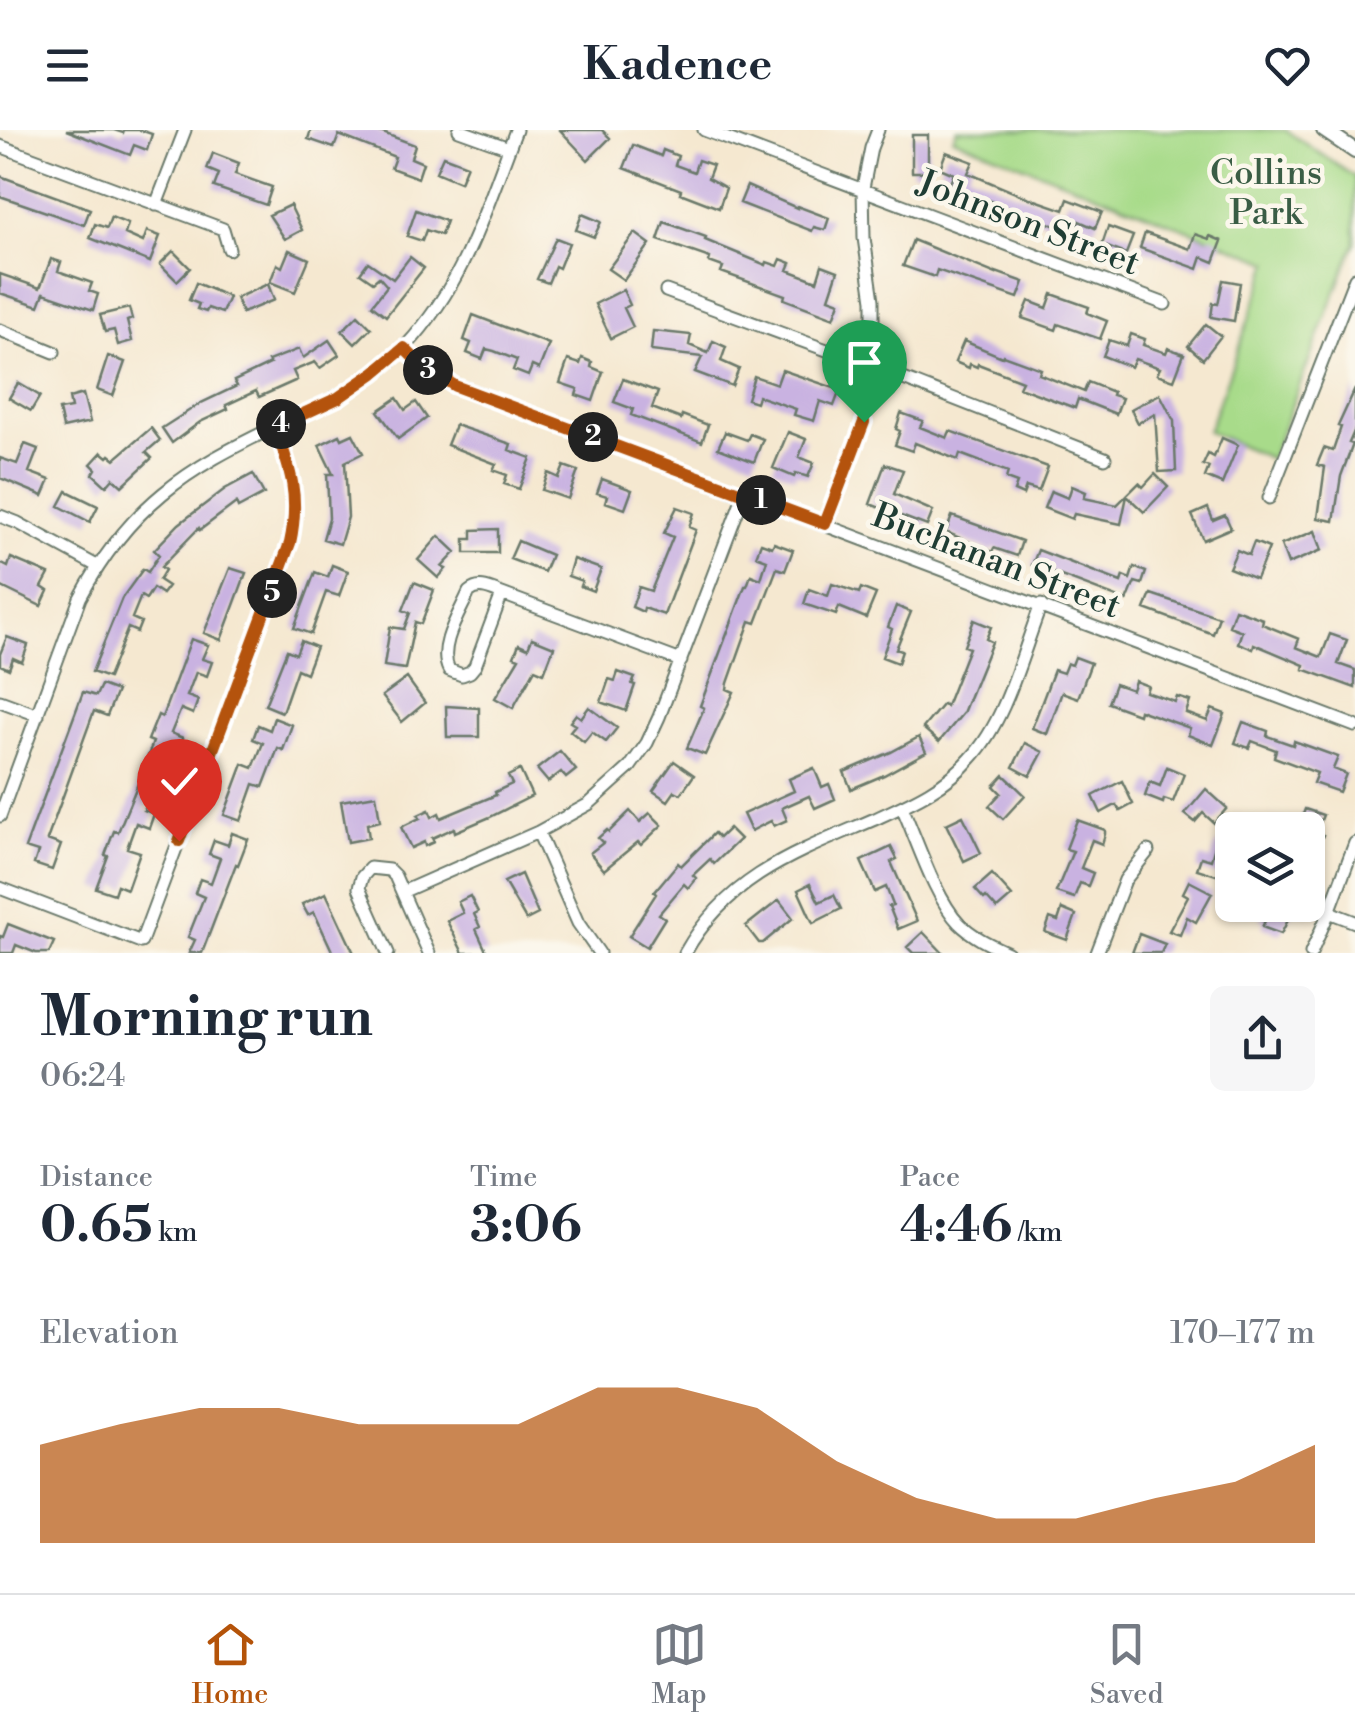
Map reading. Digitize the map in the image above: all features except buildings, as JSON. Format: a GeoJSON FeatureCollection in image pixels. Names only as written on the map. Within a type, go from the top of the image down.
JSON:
{"type":"FeatureCollection","features":[{"type":"Feature","properties":{"kind":"street"},"geometry":{"type":"LineString","coordinates":[[156,205],[185,130]]}},
{"type":"Feature","properties":{"kind":"street"},"geometry":{"type":"LineString","coordinates":[[459,130],[509,148]]}},
{"type":"Feature","properties":{"kind":"street"},"geometry":{"type":"LineString","coordinates":[[0,816],[80,598],[97,566],[141,511],[181,478],[224,452],[338,398],[404,348],[443,301],[460,273],[516,130]]}},
{"type":"Feature","properties":{"kind":"street","name":"Johnson Street"},"geometry":{"type":"LineString","coordinates":[[704,130],[1164,304]]}},
{"type":"Feature","properties":{"kind":"street"},"geometry":{"type":"LineString","coordinates":[[825,524],[864,422],[873,367],[863,188],[878,130]]}},
{"type":"Feature","properties":{"kind":"street"},"geometry":{"type":"LineString","coordinates":[[1324,130],[1355,151]]}},
{"type":"Feature","properties":{"kind":"street"},"geometry":{"type":"LineString","coordinates":[[0,146],[223,229],[229,249]]}},
{"type":"Feature","properties":{"kind":"street"},"geometry":{"type":"LineString","coordinates":[[1268,498],[1355,278]]}},
{"type":"Feature","properties":{"kind":"street"},"geometry":{"type":"LineString","coordinates":[[666,291],[1104,458]]}},
{"type":"Feature","properties":{"kind":"street"},"geometry":{"type":"LineString","coordinates":[[0,330],[54,352]]}},
{"type":"Feature","properties":{"kind":"street","name":"Buchanan Street"},"geometry":{"type":"LineString","coordinates":[[404,348],[420,364],[455,386],[1355,726]]}},
{"type":"Feature","properties":{"kind":"street"},"geometry":{"type":"LineString","coordinates":[[0,888],[141,942],[290,543],[296,517],[294,490],[288,459],[275,427]]}},
{"type":"Feature","properties":{"kind":"street"},"geometry":{"type":"LineString","coordinates":[[402,892],[538,832],[589,804],[630,767],[659,717],[744,494]]}},
{"type":"Feature","properties":{"kind":"street"},"geometry":{"type":"LineString","coordinates":[[0,516],[97,566]]}},
{"type":"Feature","properties":{"kind":"street"},"geometry":{"type":"LineString","coordinates":[[502,594],[475,666],[462,675],[449,670],[445,652],[469,592],[482,587],[502,594],[681,661]]}},
{"type":"Feature","properties":{"kind":"street"},"geometry":{"type":"LineString","coordinates":[[685,953],[704,922],[752,877],[936,789],[974,756],[1000,714],[1041,606]]}},
{"type":"Feature","properties":{"kind":"street"},"geometry":{"type":"LineString","coordinates":[[0,701],[38,716]]}},
{"type":"Feature","properties":{"kind":"street"},"geometry":{"type":"LineString","coordinates":[[902,807],[943,900],[960,924],[982,941],[1008,953]]}},
{"type":"Feature","properties":{"kind":"street"},"geometry":{"type":"LineString","coordinates":[[538,832],[578,923],[599,953]]}},
{"type":"Feature","properties":{"kind":"street"},"geometry":{"type":"LineString","coordinates":[[1310,953],[1355,843]]}},
{"type":"Feature","properties":{"kind":"street"},"geometry":{"type":"LineString","coordinates":[[1097,953],[1126,880],[1148,851]]}},
{"type":"Feature","properties":{"kind":"street"},"geometry":{"type":"LineString","coordinates":[[388,953],[360,888],[362,876],[370,868],[388,870],[395,876],[429,953]]}},
{"type":"Feature","properties":{"kind":"street"},"geometry":{"type":"LineString","coordinates":[[1329,912],[1355,922]]}},
{"type":"Feature","properties":{"kind":"green space","name":"Collins Park"},"geometry":{"type":"Polygon","coordinates":[[[957,130],[1285,130],[1355,177],[1355,242],[1271,459],[1208,431],[1270,262],[953,138],[957,130]]]}},
{"type":"Feature","properties":{"kind":"route"},"geometry":{"type":"LineString","coordinates":[[179,841],[290,543],[296,517],[294,490],[288,459],[275,427],[338,398],[404,348],[440,379],[455,386],[825,524],[864,422]]}}]}
